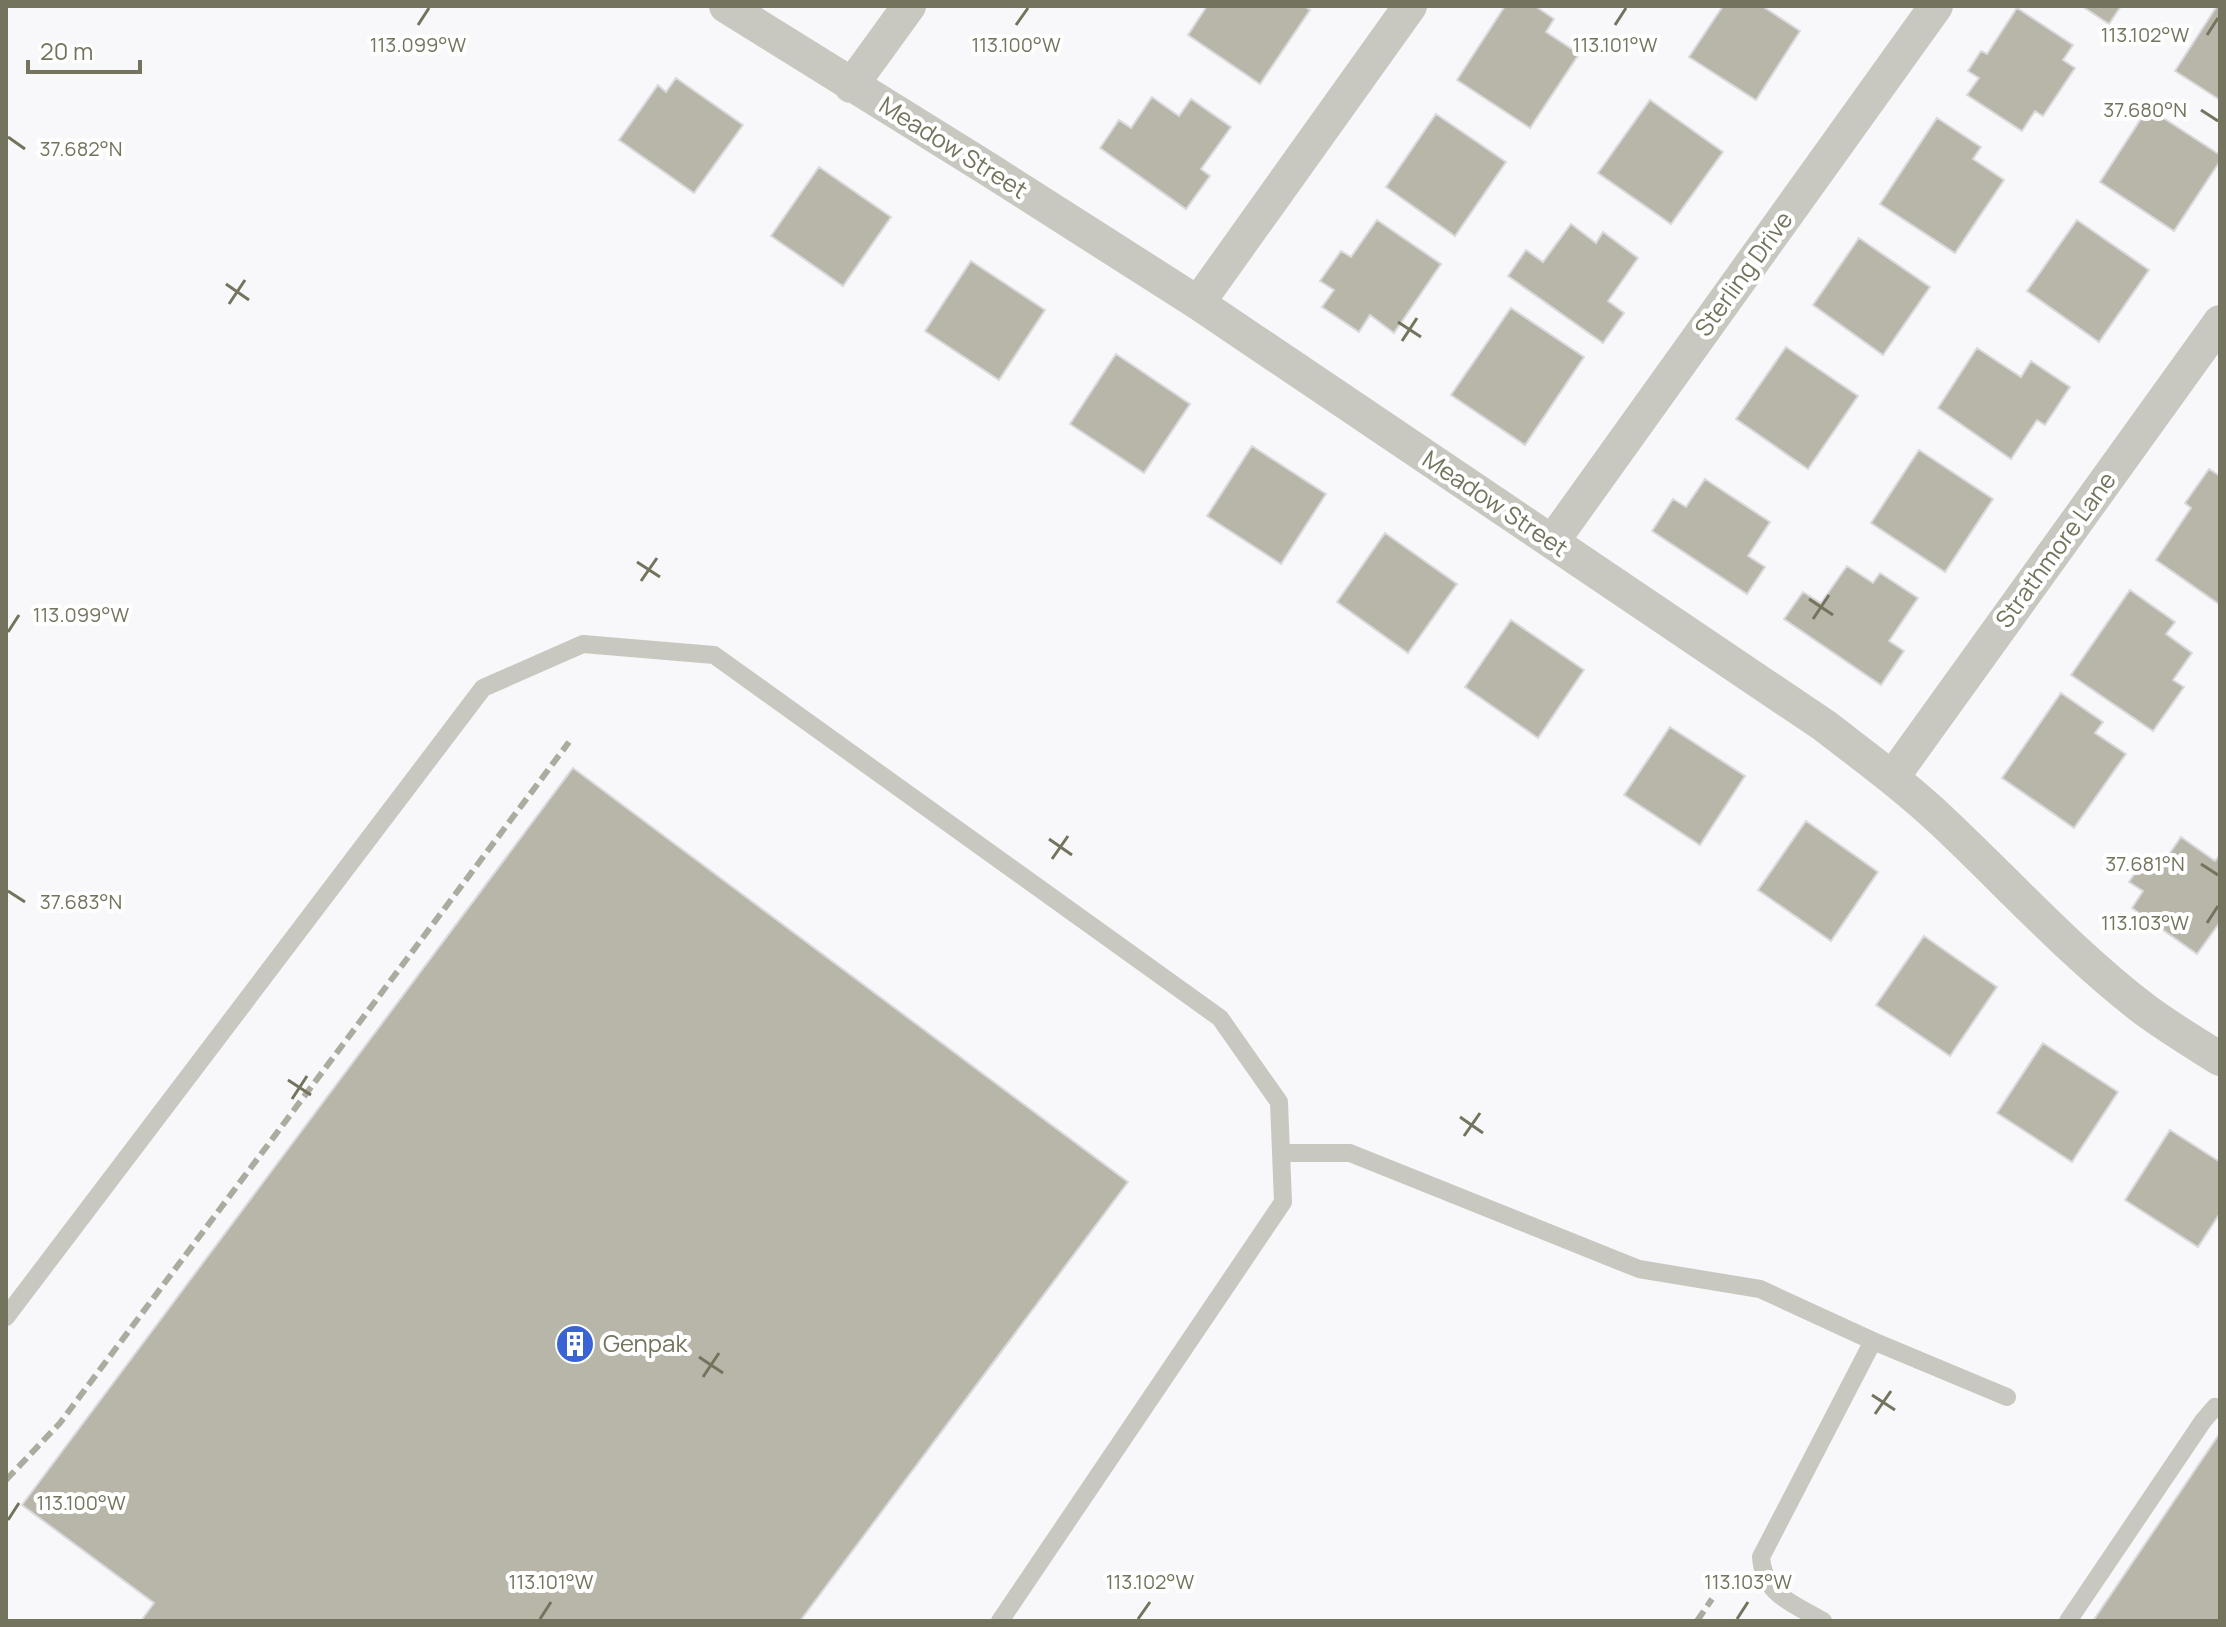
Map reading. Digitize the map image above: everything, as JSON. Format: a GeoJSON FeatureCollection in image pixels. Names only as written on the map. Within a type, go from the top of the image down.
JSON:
{"type":"FeatureCollection","features":[{"type":"Feature","properties":{"kind":"street","name":"Meadow Street"},"geometry":{"type":"LineString","coordinates":[[726,6],[1198,303],[1825,726],[1943,822],[2037,916],[2095,968],[2145,1010],[2220,1059]]}},
{"type":"Feature","properties":{"kind":"street"},"geometry":{"type":"LineString","coordinates":[[851,86],[909,6]]}},
{"type":"Feature","properties":{"kind":"street"},"geometry":{"type":"LineString","coordinates":[[1198,303],[1410,6]]}},
{"type":"Feature","properties":{"kind":"street","name":"Sterling Drive"},"geometry":{"type":"LineString","coordinates":[[1552,542],[1936,6]]}},
{"type":"Feature","properties":{"kind":"street","name":"Strathmore Lane"},"geometry":{"type":"LineString","coordinates":[[1892,778],[2220,322]]}},
{"type":"Feature","properties":{"kind":"lane"},"geometry":{"type":"LineString","coordinates":[[6,1317],[483,688],[583,644],[714,655],[1220,1018],[1279,1102],[1283,1202],[1000,1621]]}},
{"type":"Feature","properties":{"kind":"lane"},"geometry":{"type":"LineString","coordinates":[[1281,1153],[1350,1153],[1639,1269],[1760,1289],[2007,1397]]}},
{"type":"Feature","properties":{"kind":"lane"},"geometry":{"type":"LineString","coordinates":[[1823,1621],[1773,1591],[1762,1574],[1761,1557],[1873,1341]]}},
{"type":"Feature","properties":{"kind":"lane"},"geometry":{"type":"LineString","coordinates":[[2068,1621],[2203,1421],[2215,1407],[2220,1409]]}},
{"type":"Feature","properties":{"kind":"building"},"geometry":{"type":"Polygon","coordinates":[[[1207,6],[1304,6],[1310,10],[1260,84],[1188,35],[1207,6]]]}},
{"type":"Feature","properties":{"kind":"building"},"geometry":{"type":"Polygon","coordinates":[[[1505,6],[1535,6],[1554,19],[1546,32],[1579,54],[1530,128],[1457,80],[1505,6]]]}},
{"type":"Feature","properties":{"kind":"building"},"geometry":{"type":"Polygon","coordinates":[[[1723,6],[1762,6],[1800,31],[1756,100],[1689,57],[1723,6]]]}},
{"type":"Feature","properties":{"kind":"building"},"geometry":{"type":"Polygon","coordinates":[[[2082,6],[2121,6],[2109,24],[2082,6]]]}},
{"type":"Feature","properties":{"kind":"building"},"geometry":{"type":"Polygon","coordinates":[[[2217,6],[2220,6],[2220,100],[2175,71],[2217,6]]]}},
{"type":"Feature","properties":{"kind":"building"},"geometry":{"type":"Polygon","coordinates":[[[2017,8],[2073,45],[2063,60],[2075,68],[2043,116],[2035,111],[2022,131],[1967,95],[1979,78],[1968,71],[1981,51],[1987,54],[2017,8]]]}},
{"type":"Feature","properties":{"kind":"building"},"geometry":{"type":"Polygon","coordinates":[[[676,78],[743,125],[694,193],[619,140],[658,85],[666,92],[676,78]]]}},
{"type":"Feature","properties":{"kind":"building"},"geometry":{"type":"Polygon","coordinates":[[[1152,97],[1179,116],[1191,99],[1231,127],[1201,169],[1210,176],[1186,209],[1100,148],[1119,120],[1131,128],[1152,97]]]}},
{"type":"Feature","properties":{"kind":"building"},"geometry":{"type":"Polygon","coordinates":[[[1650,100],[1723,152],[1671,224],[1598,173],[1650,100]]]}},
{"type":"Feature","properties":{"kind":"building"},"geometry":{"type":"Polygon","coordinates":[[[2148,108],[2220,155],[2220,161],[2174,231],[2100,182],[2148,108]]]}},
{"type":"Feature","properties":{"kind":"building"},"geometry":{"type":"Polygon","coordinates":[[[1436,114],[1506,162],[1455,236],[1386,187],[1436,114]]]}},
{"type":"Feature","properties":{"kind":"building"},"geometry":{"type":"Polygon","coordinates":[[[1937,118],[1981,147],[1973,159],[2004,180],[1955,253],[1880,204],[1937,118]]]}},
{"type":"Feature","properties":{"kind":"building"},"geometry":{"type":"Polygon","coordinates":[[[819,167],[891,217],[843,286],[771,236],[819,167]]]}},
{"type":"Feature","properties":{"kind":"building"},"geometry":{"type":"Polygon","coordinates":[[[1377,220],[1441,264],[1394,333],[1370,315],[1359,332],[1322,307],[1334,290],[1320,281],[1341,251],[1351,257],[1377,220]]]}},
{"type":"Feature","properties":{"kind":"building"},"geometry":{"type":"Polygon","coordinates":[[[2077,220],[2149,270],[2099,342],[2027,291],[2077,220]]]}},
{"type":"Feature","properties":{"kind":"building"},"geometry":{"type":"Polygon","coordinates":[[[1571,224],[1596,243],[1603,232],[1638,258],[1608,301],[1624,313],[1603,343],[1508,276],[1526,250],[1543,262],[1571,224]]]}},
{"type":"Feature","properties":{"kind":"building"},"geometry":{"type":"Polygon","coordinates":[[[1859,238],[1930,287],[1883,355],[1813,305],[1859,238]]]}},
{"type":"Feature","properties":{"kind":"building"},"geometry":{"type":"Polygon","coordinates":[[[971,261],[1045,310],[999,380],[925,331],[971,261]]]}},
{"type":"Feature","properties":{"kind":"building"},"geometry":{"type":"Polygon","coordinates":[[[1511,308],[1584,357],[1525,445],[1451,395],[1511,308]]]}},
{"type":"Feature","properties":{"kind":"building"},"geometry":{"type":"Polygon","coordinates":[[[1786,347],[1858,396],[1808,469],[1736,419],[1786,347]]]}},
{"type":"Feature","properties":{"kind":"building"},"geometry":{"type":"Polygon","coordinates":[[[1977,348],[2021,377],[2031,361],[2070,387],[2045,425],[2037,420],[2011,459],[1938,408],[1977,348]]]}},
{"type":"Feature","properties":{"kind":"building"},"geometry":{"type":"Polygon","coordinates":[[[1116,354],[1190,404],[1144,473],[1070,424],[1116,354]]]}},
{"type":"Feature","properties":{"kind":"building"},"geometry":{"type":"Polygon","coordinates":[[[1252,446],[1326,494],[1281,564],[1207,516],[1252,446]]]}},
{"type":"Feature","properties":{"kind":"building"},"geometry":{"type":"Polygon","coordinates":[[[1919,450],[1993,499],[1945,572],[1871,523],[1919,450]]]}},
{"type":"Feature","properties":{"kind":"building"},"geometry":{"type":"Polygon","coordinates":[[[2209,469],[2220,476],[2219,604],[2156,560],[2191,508],[2185,503],[2209,469]]]}},
{"type":"Feature","properties":{"kind":"building"},"geometry":{"type":"Polygon","coordinates":[[[1705,479],[1770,522],[1748,556],[1765,567],[1747,594],[1652,531],[1673,499],[1686,507],[1705,479]]]}},
{"type":"Feature","properties":{"kind":"building"},"geometry":{"type":"Polygon","coordinates":[[[1385,533],[1457,584],[1408,653],[1337,602],[1385,533]]]}},
{"type":"Feature","properties":{"kind":"building"},"geometry":{"type":"Polygon","coordinates":[[[1847,566],[1873,583],[1880,573],[1918,598],[1889,641],[1904,651],[1881,685],[1784,619],[1803,592],[1821,603],[1847,566]]]}},
{"type":"Feature","properties":{"kind":"building"},"geometry":{"type":"Polygon","coordinates":[[[2130,590],[2175,622],[2166,634],[2192,653],[2173,680],[2184,687],[2153,731],[2071,675],[2130,590]]]}},
{"type":"Feature","properties":{"kind":"building"},"geometry":{"type":"Polygon","coordinates":[[[1511,620],[1584,670],[1538,738],[1465,687],[1511,620]]]}},
{"type":"Feature","properties":{"kind":"building"},"geometry":{"type":"Polygon","coordinates":[[[2061,693],[2103,722],[2095,733],[2126,754],[2074,828],[2002,778],[2061,693]]]}},
{"type":"Feature","properties":{"kind":"building"},"geometry":{"type":"Polygon","coordinates":[[[1670,727],[1745,776],[1700,845],[1624,795],[1670,727]]]}},
{"type":"Feature","properties":{"kind":"building","name":"Genpak"},"geometry":{"type":"Polygon","coordinates":[[[573,768],[1128,1182],[800,1621],[141,1621],[154,1603],[22,1505],[573,768]]]}},
{"type":"Feature","properties":{"kind":"building"},"geometry":{"type":"Polygon","coordinates":[[[1806,821],[1878,872],[1831,941],[1758,890],[1806,821]]]}},
{"type":"Feature","properties":{"kind":"building"},"geometry":{"type":"Polygon","coordinates":[[[2181,837],[2215,861],[2220,855],[2220,922],[2197,954],[2132,908],[2143,891],[2129,882],[2146,857],[2161,866],[2181,837]]]}},
{"type":"Feature","properties":{"kind":"building"},"geometry":{"type":"Polygon","coordinates":[[[1924,936],[1997,987],[1950,1056],[1876,1005],[1924,936]]]}},
{"type":"Feature","properties":{"kind":"building"},"geometry":{"type":"Polygon","coordinates":[[[2043,1043],[2118,1092],[2072,1162],[1997,1113],[2043,1043]]]}},
{"type":"Feature","properties":{"kind":"building"},"geometry":{"type":"Polygon","coordinates":[[[2170,1130],[2220,1162],[2220,1213],[2198,1247],[2125,1200],[2170,1130]]]}},
{"type":"Feature","properties":{"kind":"building"},"geometry":{"type":"Polygon","coordinates":[[[2220,1433],[2220,1621],[2093,1621],[2220,1433]]]}},
{"type":"Feature","properties":{"kind":"railway"},"geometry":{"type":"LineString","coordinates":[[6,1480],[60,1423],[569,742]]}},
{"type":"Feature","properties":{"kind":"railway"},"geometry":{"type":"LineString","coordinates":[[1697,1621],[1712,1599]]}},
{"type":"Feature","properties":{"kind":"place","name":"Genpak"},"geometry":{"type":"Point","coordinates":[575,1344]}}]}
